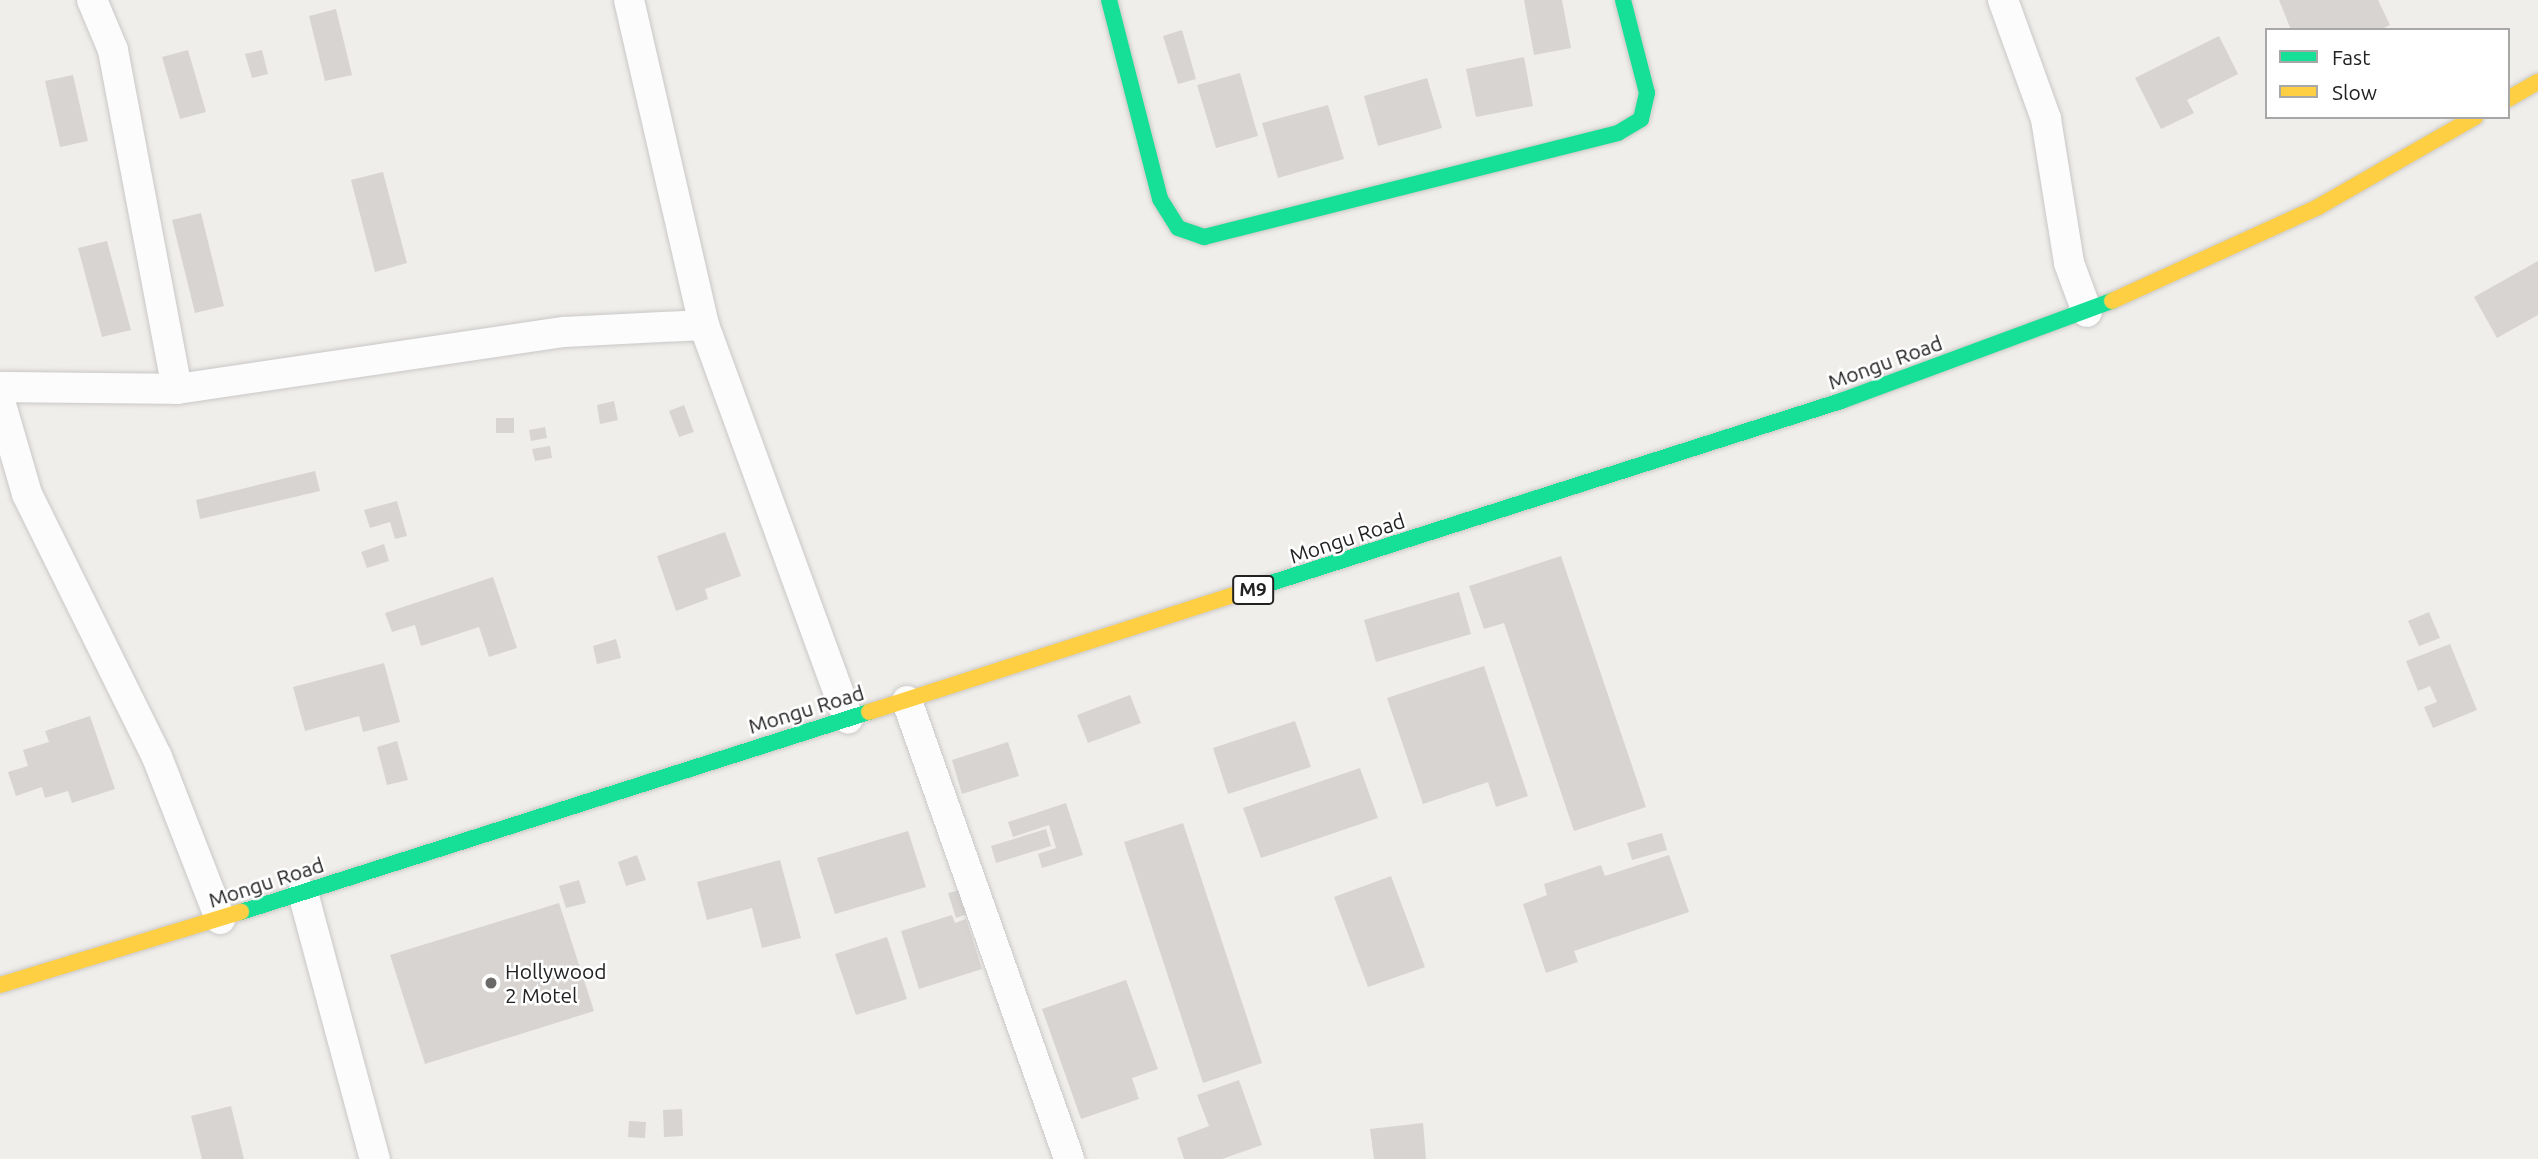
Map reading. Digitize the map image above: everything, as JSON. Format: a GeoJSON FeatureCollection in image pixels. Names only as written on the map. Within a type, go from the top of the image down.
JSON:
{"type":"FeatureCollection","features":[{"type":"Feature","properties":{"kind":"main road"},"geometry":{"type":"LineString","coordinates":[[1109,0],[1160,199],[1178,228],[1204,237],[1618,133],[1640,119],[1647,93],[1623,0]]}},
{"type":"Feature","properties":{"kind":"main road"},"geometry":{"type":"LineString","coordinates":[[2510,98],[2538,82]]}},
{"type":"Feature","properties":{"kind":"main road","name":"Mongu Road"},"geometry":{"type":"LineString","coordinates":[[0,985],[303,893],[1841,401],[2087,312],[2318,207],[2472,119]]}},
{"type":"Feature","properties":{"kind":"street"},"geometry":{"type":"LineString","coordinates":[[92,0],[113,50],[177,389]]}},
{"type":"Feature","properties":{"kind":"street"},"geometry":{"type":"LineString","coordinates":[[629,0],[704,325],[848,718]]}},
{"type":"Feature","properties":{"kind":"street"},"geometry":{"type":"LineString","coordinates":[[2003,0],[2046,119],[2069,263],[2087,312]]}},
{"type":"Feature","properties":{"kind":"street"},"geometry":{"type":"LineString","coordinates":[[0,387],[177,389],[564,332],[704,325]]}},
{"type":"Feature","properties":{"kind":"street"},"geometry":{"type":"LineString","coordinates":[[0,401],[13,489],[158,757],[220,919]]}},
{"type":"Feature","properties":{"kind":"street"},"geometry":{"type":"LineString","coordinates":[[907,701],[1069,1159]]}},
{"type":"Feature","properties":{"kind":"street"},"geometry":{"type":"LineString","coordinates":[[303,893],[375,1159]]}},
{"type":"Feature","properties":{"kind":"building"},"geometry":{"type":"Polygon","coordinates":[[[1524,0],[1562,0],[1571,48],[1534,55],[1524,0]]]}},
{"type":"Feature","properties":{"kind":"building"},"geometry":{"type":"Polygon","coordinates":[[[2279,0],[2378,0],[2390,25],[2384,28],[2290,28],[2279,0]]]}},
{"type":"Feature","properties":{"kind":"building"},"geometry":{"type":"Polygon","coordinates":[[[336,9],[352,75],[325,81],[309,16],[336,9]]]}},
{"type":"Feature","properties":{"kind":"building"},"geometry":{"type":"Polygon","coordinates":[[[1182,30],[1196,79],[1178,84],[1163,36],[1182,30]]]}},
{"type":"Feature","properties":{"kind":"building"},"geometry":{"type":"Polygon","coordinates":[[[2219,36],[2238,74],[2187,100],[2194,113],[2161,129],[2135,78],[2219,36]]]}},
{"type":"Feature","properties":{"kind":"building"},"geometry":{"type":"Polygon","coordinates":[[[188,50],[206,112],[180,119],[162,57],[188,50]]]}},
{"type":"Feature","properties":{"kind":"building"},"geometry":{"type":"Polygon","coordinates":[[[262,50],[268,74],[252,78],[245,54],[262,50]]]}},
{"type":"Feature","properties":{"kind":"building"},"geometry":{"type":"Polygon","coordinates":[[[1524,57],[1533,106],[1476,117],[1466,69],[1524,57]]]}},
{"type":"Feature","properties":{"kind":"building"},"geometry":{"type":"Polygon","coordinates":[[[1240,73],[1258,136],[1216,148],[1197,85],[1240,73]]]}},
{"type":"Feature","properties":{"kind":"building"},"geometry":{"type":"Polygon","coordinates":[[[73,75],[88,141],[60,147],[45,81],[73,75]]]}},
{"type":"Feature","properties":{"kind":"building"},"geometry":{"type":"Polygon","coordinates":[[[1427,78],[1442,128],[1378,146],[1364,96],[1427,78]]]}},
{"type":"Feature","properties":{"kind":"building"},"geometry":{"type":"Polygon","coordinates":[[[1328,105],[1344,159],[1278,178],[1262,123],[1328,105]]]}},
{"type":"Feature","properties":{"kind":"building"},"geometry":{"type":"Polygon","coordinates":[[[383,172],[407,263],[375,272],[351,180],[383,172]]]}},
{"type":"Feature","properties":{"kind":"building"},"geometry":{"type":"Polygon","coordinates":[[[201,213],[224,306],[195,313],[172,220],[201,213]]]}},
{"type":"Feature","properties":{"kind":"building"},"geometry":{"type":"Polygon","coordinates":[[[107,241],[131,330],[102,337],[78,248],[107,241]]]}},
{"type":"Feature","properties":{"kind":"building"},"geometry":{"type":"Polygon","coordinates":[[[2538,261],[2538,315],[2497,338],[2474,297],[2538,261]]]}},
{"type":"Feature","properties":{"kind":"building"},"geometry":{"type":"Polygon","coordinates":[[[614,401],[618,420],[600,424],[597,405],[614,401]]]}},
{"type":"Feature","properties":{"kind":"building"},"geometry":{"type":"Polygon","coordinates":[[[684,405],[694,432],[679,437],[669,411],[684,405]]]}},
{"type":"Feature","properties":{"kind":"building"},"geometry":{"type":"Polygon","coordinates":[[[496,418],[514,418],[514,433],[496,433],[496,418]]]}},
{"type":"Feature","properties":{"kind":"building"},"geometry":{"type":"Polygon","coordinates":[[[545,427],[547,438],[531,441],[529,430],[545,427]]]}},
{"type":"Feature","properties":{"kind":"building"},"geometry":{"type":"Polygon","coordinates":[[[550,446],[552,458],[535,461],[532,449],[550,446]]]}},
{"type":"Feature","properties":{"kind":"building"},"geometry":{"type":"Polygon","coordinates":[[[315,471],[320,491],[200,519],[196,500],[315,471]]]}},
{"type":"Feature","properties":{"kind":"building"},"geometry":{"type":"Polygon","coordinates":[[[397,501],[407,536],[395,539],[390,522],[370,528],[364,510],[397,501]]]}},
{"type":"Feature","properties":{"kind":"building"},"geometry":{"type":"Polygon","coordinates":[[[725,532],[741,576],[705,589],[708,599],[676,611],[657,556],[725,532]]]}},
{"type":"Feature","properties":{"kind":"building"},"geometry":{"type":"Polygon","coordinates":[[[384,544],[389,561],[367,568],[361,552],[384,544]]]}},
{"type":"Feature","properties":{"kind":"building"},"geometry":{"type":"Polygon","coordinates":[[[1561,556],[1646,807],[1574,831],[1504,623],[1484,629],[1469,586],[1561,556]]]}},
{"type":"Feature","properties":{"kind":"building"},"geometry":{"type":"Polygon","coordinates":[[[493,577],[517,648],[489,657],[479,627],[421,646],[415,625],[392,632],[385,613],[493,577]]]}},
{"type":"Feature","properties":{"kind":"building"},"geometry":{"type":"Polygon","coordinates":[[[1459,592],[1471,634],[1376,662],[1364,620],[1459,592]]]}},
{"type":"Feature","properties":{"kind":"building"},"geometry":{"type":"Polygon","coordinates":[[[2429,612],[2440,638],[2419,646],[2408,621],[2429,612]]]}},
{"type":"Feature","properties":{"kind":"building"},"geometry":{"type":"Polygon","coordinates":[[[616,639],[621,658],[597,664],[593,646],[616,639]]]}},
{"type":"Feature","properties":{"kind":"building"},"geometry":{"type":"Polygon","coordinates":[[[2450,644],[2477,710],[2433,728],[2424,707],[2437,702],[2430,686],[2418,691],[2406,661],[2450,644]]]}},
{"type":"Feature","properties":{"kind":"building"},"geometry":{"type":"Polygon","coordinates":[[[384,663],[400,722],[363,732],[359,716],[305,731],[293,687],[384,663]]]}},
{"type":"Feature","properties":{"kind":"building"},"geometry":{"type":"Polygon","coordinates":[[[1484,666],[1528,796],[1496,807],[1488,782],[1423,804],[1387,698],[1484,666]]]}},
{"type":"Feature","properties":{"kind":"building"},"geometry":{"type":"Polygon","coordinates":[[[1130,695],[1141,723],[1088,743],[1077,715],[1130,695]]]}},
{"type":"Feature","properties":{"kind":"building"},"geometry":{"type":"Polygon","coordinates":[[[90,716],[115,789],[72,803],[68,791],[45,798],[42,787],[16,796],[8,772],[28,766],[23,750],[49,742],[45,731],[90,716]]]}},
{"type":"Feature","properties":{"kind":"building"},"geometry":{"type":"Polygon","coordinates":[[[1295,721],[1311,767],[1228,794],[1213,748],[1295,721]]]}},
{"type":"Feature","properties":{"kind":"building"},"geometry":{"type":"Polygon","coordinates":[[[397,741],[408,780],[387,785],[377,747],[397,741]]]}},
{"type":"Feature","properties":{"kind":"building"},"geometry":{"type":"Polygon","coordinates":[[[1008,742],[1019,776],[962,794],[952,760],[1008,742]]]}},
{"type":"Feature","properties":{"kind":"building"},"geometry":{"type":"Polygon","coordinates":[[[1360,768],[1378,818],[1261,858],[1243,808],[1360,768]]]}},
{"type":"Feature","properties":{"kind":"building"},"geometry":{"type":"Polygon","coordinates":[[[1066,803],[1083,855],[1042,868],[1038,854],[1056,848],[1049,825],[1013,837],[1008,822],[1066,803]]]}},
{"type":"Feature","properties":{"kind":"building"},"geometry":{"type":"Polygon","coordinates":[[[1183,823],[1262,1063],[1203,1083],[1124,842],[1183,823]]]}},
{"type":"Feature","properties":{"kind":"building"},"geometry":{"type":"Polygon","coordinates":[[[1046,829],[1051,846],[996,863],[991,846],[1046,829]]]}},
{"type":"Feature","properties":{"kind":"building"},"geometry":{"type":"Polygon","coordinates":[[[908,831],[926,887],[835,914],[817,858],[908,831]]]}},
{"type":"Feature","properties":{"kind":"building"},"geometry":{"type":"Polygon","coordinates":[[[1662,833],[1667,850],[1632,860],[1627,843],[1662,833]]]}},
{"type":"Feature","properties":{"kind":"building"},"geometry":{"type":"Polygon","coordinates":[[[637,855],[646,880],[626,886],[618,862],[637,855]]]}},
{"type":"Feature","properties":{"kind":"building"},"geometry":{"type":"Polygon","coordinates":[[[1669,855],[1689,912],[1574,951],[1578,962],[1546,973],[1523,904],[1547,895],[1544,884],[1601,865],[1605,876],[1669,855]]]}},
{"type":"Feature","properties":{"kind":"building"},"geometry":{"type":"Polygon","coordinates":[[[780,860],[801,938],[762,948],[752,908],[707,920],[697,882],[780,860]]]}},
{"type":"Feature","properties":{"kind":"building"},"geometry":{"type":"Polygon","coordinates":[[[1391,876],[1425,967],[1368,987],[1334,897],[1391,876]]]}},
{"type":"Feature","properties":{"kind":"building"},"geometry":{"type":"Polygon","coordinates":[[[579,880],[586,903],[566,908],[559,886],[579,880]]]}},
{"type":"Feature","properties":{"kind":"building"},"geometry":{"type":"Polygon","coordinates":[[[963,889],[970,913],[956,918],[948,893],[963,889]]]}},
{"type":"Feature","properties":{"kind":"building"},"geometry":{"type":"Polygon","coordinates":[[[559,903],[594,1011],[425,1064],[390,955],[559,903]]]}},
{"type":"Feature","properties":{"kind":"building"},"geometry":{"type":"Polygon","coordinates":[[[952,915],[955,923],[966,919],[982,969],[919,989],[901,931],[952,915]]]}},
{"type":"Feature","properties":{"kind":"building"},"geometry":{"type":"Polygon","coordinates":[[[887,937],[907,999],[856,1015],[835,954],[887,937]]]}},
{"type":"Feature","properties":{"kind":"building"},"geometry":{"type":"Polygon","coordinates":[[[1126,980],[1158,1069],[1132,1078],[1139,1099],[1081,1119],[1042,1009],[1126,980]]]}},
{"type":"Feature","properties":{"kind":"building"},"geometry":{"type":"Polygon","coordinates":[[[1239,1080],[1262,1145],[1222,1159],[1184,1159],[1177,1138],[1209,1126],[1197,1095],[1239,1080]]]}},
{"type":"Feature","properties":{"kind":"building"},"geometry":{"type":"Polygon","coordinates":[[[231,1106],[244,1159],[202,1159],[191,1116],[231,1106]]]}},
{"type":"Feature","properties":{"kind":"building"},"geometry":{"type":"Polygon","coordinates":[[[682,1109],[683,1136],[664,1137],[663,1110],[682,1109]]]}},
{"type":"Feature","properties":{"kind":"building"},"geometry":{"type":"Polygon","coordinates":[[[629,1121],[646,1122],[645,1138],[628,1137],[629,1121]]]}},
{"type":"Feature","properties":{"kind":"building"},"geometry":{"type":"Polygon","coordinates":[[[1423,1123],[1426,1159],[1374,1159],[1370,1129],[1423,1123]]]}},
{"type":"Feature","properties":{"kind":"traffic: fast"},"geometry":{"type":"LineString","coordinates":[[1109,0],[1160,199],[1178,228],[1204,237],[1618,133],[1641,119],[1647,93],[1623,0]]}},
{"type":"Feature","properties":{"kind":"traffic: fast"},"geometry":{"type":"LineString","coordinates":[[1246,591],[1841,401],[2112,301]]}},
{"type":"Feature","properties":{"kind":"traffic: fast"},"geometry":{"type":"LineString","coordinates":[[241,912],[869,712]]}},
{"type":"Feature","properties":{"kind":"traffic: slow"},"geometry":{"type":"LineString","coordinates":[[2510,98],[2538,82]]}},
{"type":"Feature","properties":{"kind":"traffic: slow"},"geometry":{"type":"LineString","coordinates":[[2112,301],[2318,207],[2472,119]]}},
{"type":"Feature","properties":{"kind":"traffic: slow"},"geometry":{"type":"LineString","coordinates":[[869,712],[1246,591]]}},
{"type":"Feature","properties":{"kind":"traffic: slow"},"geometry":{"type":"LineString","coordinates":[[0,985],[241,912]]}},
{"type":"Feature","properties":{"kind":"place","name":"Hollywood 2 Motel"},"geometry":{"type":"Point","coordinates":[491,983]}}]}
